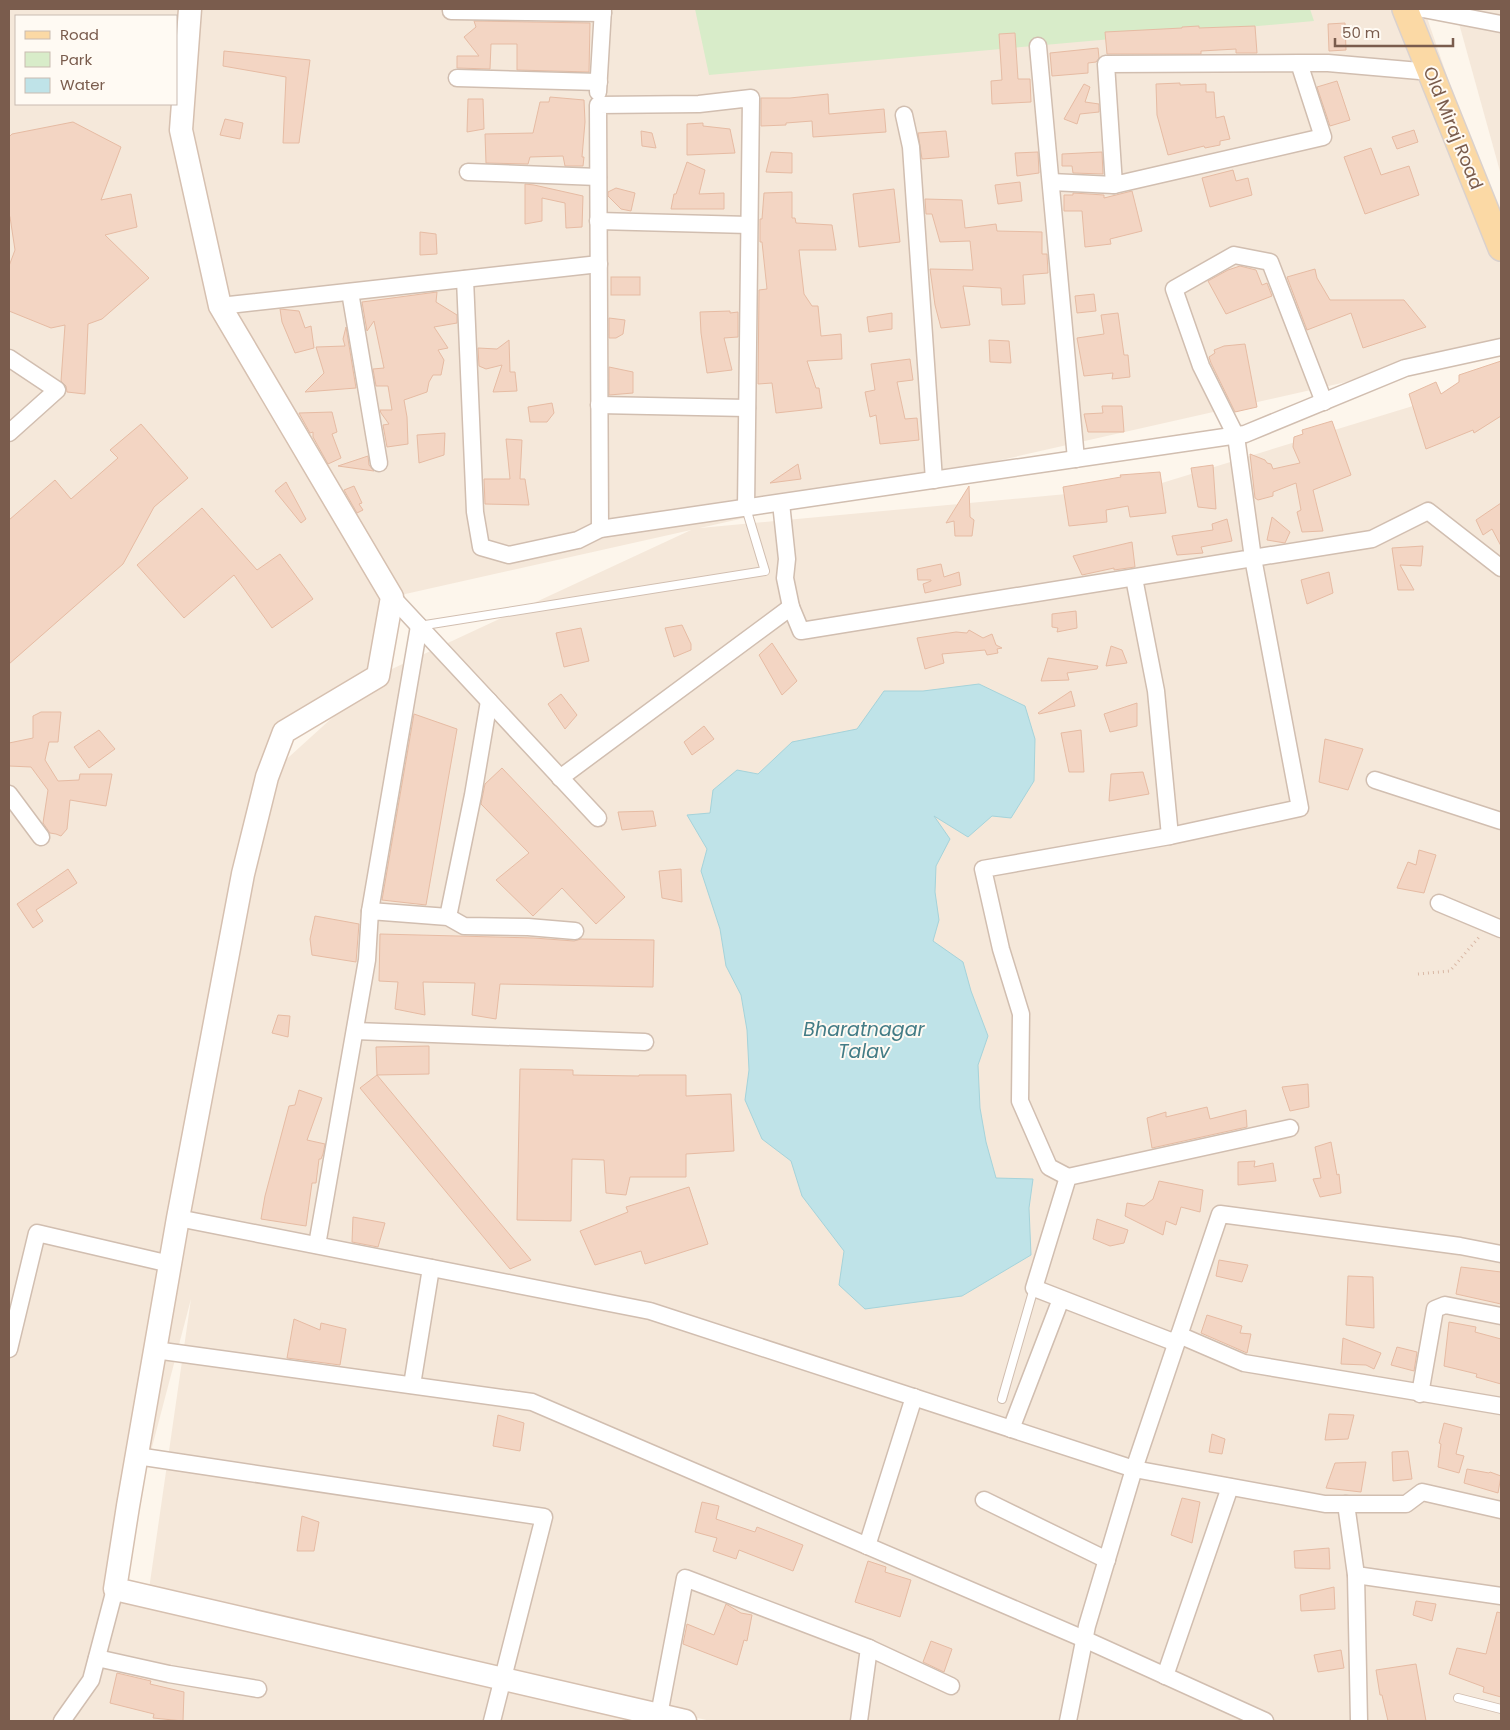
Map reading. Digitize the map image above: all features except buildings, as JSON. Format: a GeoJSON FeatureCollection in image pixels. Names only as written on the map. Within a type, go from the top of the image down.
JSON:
{"type":"FeatureCollection","features":[{"type":"Feature","properties":{"kind":"main road","name":"Old Miraj Road"},"geometry":{"type":"LineString","coordinates":[[1405,9],[1501,248]]}},
{"type":"Feature","properties":{"kind":"street"},"geometry":{"type":"LineString","coordinates":[[190,9],[181,130],[220,306],[392,597],[598,818]]}},
{"type":"Feature","properties":{"kind":"street"},"geometry":{"type":"LineString","coordinates":[[451,9],[451,11],[603,11],[598,105],[600,529]]}},
{"type":"Feature","properties":{"kind":"street"},"geometry":{"type":"LineString","coordinates":[[1423,9],[1501,24]]}},
{"type":"Feature","properties":{"kind":"street"},"geometry":{"type":"LineString","coordinates":[[1038,46],[1076,459]]}},
{"type":"Feature","properties":{"kind":"street"},"geometry":{"type":"LineString","coordinates":[[1051,182],[1114,185],[1323,137],[1299,63]]}},
{"type":"Feature","properties":{"kind":"street"},"geometry":{"type":"LineString","coordinates":[[1114,185],[1106,64],[1328,63],[1431,72]]}},
{"type":"Feature","properties":{"kind":"street"},"geometry":{"type":"LineString","coordinates":[[457,78],[599,82]]}},
{"type":"Feature","properties":{"kind":"street"},"geometry":{"type":"LineString","coordinates":[[598,105],[699,104],[751,98],[746,508]]}},
{"type":"Feature","properties":{"kind":"street"},"geometry":{"type":"LineString","coordinates":[[904,116],[911,147],[934,480]]}},
{"type":"Feature","properties":{"kind":"street"},"geometry":{"type":"LineString","coordinates":[[468,172],[598,178]]}},
{"type":"Feature","properties":{"kind":"street"},"geometry":{"type":"LineString","coordinates":[[598,221],[749,226]]}},
{"type":"Feature","properties":{"kind":"street"},"geometry":{"type":"LineString","coordinates":[[1290,1128],[1068,1177],[1049,1167],[1020,1101],[1021,1014],[1001,949],[983,869],[1170,836],[1300,808],[1253,558],[1236,436],[1201,366],[1174,289],[1234,255],[1270,262],[1324,402]]}},
{"type":"Feature","properties":{"kind":"street"},"geometry":{"type":"LineString","coordinates":[[220,306],[599,264]]}},
{"type":"Feature","properties":{"kind":"street"},"geometry":{"type":"LineString","coordinates":[[465,279],[475,512],[481,547],[509,555],[578,540],[600,529],[1236,436],[1406,368],[1501,347]]}},
{"type":"Feature","properties":{"kind":"street"},"geometry":{"type":"LineString","coordinates":[[350,292],[379,463]]}},
{"type":"Feature","properties":{"kind":"street"},"geometry":{"type":"LineString","coordinates":[[9,358],[57,390],[9,433]]}},
{"type":"Feature","properties":{"kind":"street"},"geometry":{"type":"LineString","coordinates":[[600,405],[746,408]]}},
{"type":"Feature","properties":{"kind":"street"},"geometry":{"type":"LineString","coordinates":[[781,503],[787,559],[785,578],[791,607],[801,631],[1372,539],[1428,510],[1501,568]]}},
{"type":"Feature","properties":{"kind":"street"},"geometry":{"type":"LineString","coordinates":[[1134,578],[1156,691],[1170,836]]}},
{"type":"Feature","properties":{"kind":"street"},"geometry":{"type":"LineString","coordinates":[[62,1721],[91,1680],[115,1589],[178,1218],[243,874],[267,777],[284,732],[378,676],[392,597]]}},
{"type":"Feature","properties":{"kind":"street"},"geometry":{"type":"LineString","coordinates":[[560,778],[791,607]]}},
{"type":"Feature","properties":{"kind":"street"},"geometry":{"type":"LineString","coordinates":[[317,1245],[367,960],[370,911],[419,626]]}},
{"type":"Feature","properties":{"kind":"street"},"geometry":{"type":"LineString","coordinates":[[448,918],[473,795],[489,701]]}},
{"type":"Feature","properties":{"kind":"street"},"geometry":{"type":"LineString","coordinates":[[1375,780],[1501,821]]}},
{"type":"Feature","properties":{"kind":"street"},"geometry":{"type":"LineString","coordinates":[[9,794],[41,838]]}},
{"type":"Feature","properties":{"kind":"street"},"geometry":{"type":"LineString","coordinates":[[1439,903],[1496,927]]}},
{"type":"Feature","properties":{"kind":"street"},"geometry":{"type":"LineString","coordinates":[[370,911],[448,918],[464,926],[528,927],[575,931]]}},
{"type":"Feature","properties":{"kind":"street"},"geometry":{"type":"LineString","coordinates":[[355,1031],[645,1042]]}},
{"type":"Feature","properties":{"kind":"street"},"geometry":{"type":"LineString","coordinates":[[1068,1177],[1034,1288],[1244,1363],[1420,1394],[1501,1406]]}},
{"type":"Feature","properties":{"kind":"street"},"geometry":{"type":"LineString","coordinates":[[1068,1721],[1084,1639],[1134,1469],[1220,1214],[1460,1246],[1501,1254]]}},
{"type":"Feature","properties":{"kind":"street"},"geometry":{"type":"LineString","coordinates":[[178,1218],[650,1311],[1134,1469],[1324,1504],[1406,1504],[1422,1492],[1501,1510]]}},
{"type":"Feature","properties":{"kind":"street"},"geometry":{"type":"LineString","coordinates":[[9,1348],[11,1332],[38,1233],[170,1264]]}},
{"type":"Feature","properties":{"kind":"street"},"geometry":{"type":"LineString","coordinates":[[412,1386],[431,1268]]}},
{"type":"Feature","properties":{"kind":"street"},"geometry":{"type":"LineString","coordinates":[[1012,1429],[1061,1299]]}},
{"type":"Feature","properties":{"kind":"street"},"geometry":{"type":"LineString","coordinates":[[1420,1394],[1435,1309],[1445,1305],[1501,1316]]}},
{"type":"Feature","properties":{"kind":"street"},"geometry":{"type":"LineString","coordinates":[[155,1350],[532,1402],[1084,1639],[1265,1721]]}},
{"type":"Feature","properties":{"kind":"street"},"geometry":{"type":"LineString","coordinates":[[866,1546],[914,1397]]}},
{"type":"Feature","properties":{"kind":"street"},"geometry":{"type":"LineString","coordinates":[[137,1456],[544,1517],[492,1721]]}},
{"type":"Feature","properties":{"kind":"street"},"geometry":{"type":"LineString","coordinates":[[1165,1676],[1230,1487]]}},
{"type":"Feature","properties":{"kind":"street"},"geometry":{"type":"LineString","coordinates":[[984,1500],[1107,1560]]}},
{"type":"Feature","properties":{"kind":"street"},"geometry":{"type":"LineString","coordinates":[[1346,1504],[1356,1575],[1359,1721]]}},
{"type":"Feature","properties":{"kind":"street"},"geometry":{"type":"LineString","coordinates":[[1356,1575],[1501,1596]]}},
{"type":"Feature","properties":{"kind":"street"},"geometry":{"type":"LineString","coordinates":[[659,1715],[685,1578],[869,1648],[951,1686]]}},
{"type":"Feature","properties":{"kind":"street"},"geometry":{"type":"LineString","coordinates":[[115,1589],[685,1721]]}},
{"type":"Feature","properties":{"kind":"street"},"geometry":{"type":"LineString","coordinates":[[859,1721],[869,1648]]}},
{"type":"Feature","properties":{"kind":"street"},"geometry":{"type":"LineString","coordinates":[[97,1658],[169,1674],[258,1689]]}},
{"type":"Feature","properties":{"kind":"lane"},"geometry":{"type":"LineString","coordinates":[[419,626],[765,572],[746,508]]}},
{"type":"Feature","properties":{"kind":"lane"},"geometry":{"type":"LineString","coordinates":[[1002,1399],[1034,1288]]}},
{"type":"Feature","properties":{"kind":"lane"},"geometry":{"type":"LineString","coordinates":[[1458,1698],[1501,1709]]}},
{"type":"Feature","properties":{"kind":"path"},"geometry":{"type":"LineString","coordinates":[[1418,974],[1450,971],[1496,927]]}},
{"type":"Feature","properties":{"kind":"shaded area"},"geometry":{"type":"Polygon","coordinates":[[[9,9],[1424,9],[1501,233],[1501,347],[700,528],[1152,486],[1501,379],[1501,1721],[711,1721],[245,1618],[672,1721],[9,1721],[9,9]],[[691,530],[392,597],[379,675],[691,530]],[[376,678],[284,732],[279,766],[376,678]],[[191,1299],[115,1588],[148,1596],[191,1299]]]}},
{"type":"Feature","properties":{"kind":"shaded area"},"geometry":{"type":"Polygon","coordinates":[[[1455,9],[1501,9],[1501,175],[1455,9]]]}},
{"type":"Feature","properties":{"kind":"green space"},"geometry":{"type":"Polygon","coordinates":[[[695,9],[1310,9],[1314,21],[709,75],[695,9]]]}},
{"type":"Feature","properties":{"kind":"water","name":"Bharatnagar Talav"},"geometry":{"type":"Polygon","coordinates":[[[979,684],[1025,706],[1035,739],[1034,781],[1011,818],[992,816],[968,837],[934,816],[950,839],[936,866],[935,892],[939,920],[933,941],[963,962],[971,991],[988,1036],[978,1065],[980,1108],[986,1142],[996,1178],[1033,1179],[1029,1208],[1031,1255],[962,1296],[865,1309],[839,1285],[844,1251],[802,1196],[791,1161],[762,1139],[745,1100],[749,1070],[747,1030],[741,995],[726,966],[720,929],[701,871],[707,849],[687,815],[710,813],[713,790],[737,770],[758,774],[792,742],[857,729],[884,691],[923,691],[979,684]]]}}]}
